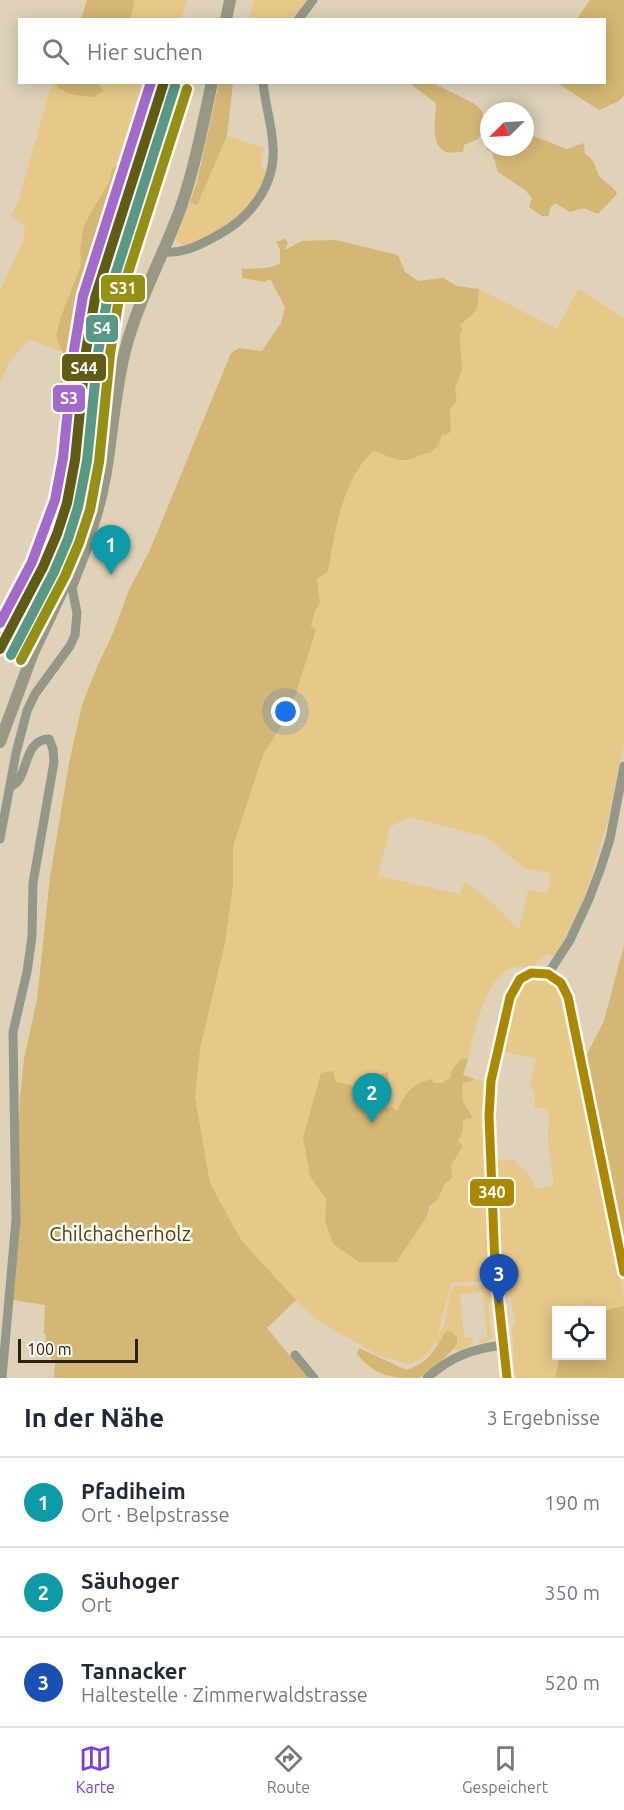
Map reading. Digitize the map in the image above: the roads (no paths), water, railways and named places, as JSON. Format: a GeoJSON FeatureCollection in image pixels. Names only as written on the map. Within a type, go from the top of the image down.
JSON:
{"type":"FeatureCollection","features":[{"type":"Feature","properties":{"kind":"main road"},"geometry":{"type":"LineString","coordinates":[[226,18],[230,0]]}},
{"type":"Feature","properties":{"kind":"main road"},"geometry":{"type":"LineString","coordinates":[[0,742],[33,653],[92,527],[104,483],[117,389],[125,351],[142,299],[190,179],[212,84]]}},
{"type":"Feature","properties":{"kind":"street"},"geometry":{"type":"LineString","coordinates":[[300,18],[313,0]]}},
{"type":"Feature","properties":{"kind":"street"},"geometry":{"type":"LineString","coordinates":[[162,252],[187,251],[228,230],[241,221],[260,198],[269,177],[274,153],[263,84]]}},
{"type":"Feature","properties":{"kind":"street"},"geometry":{"type":"LineString","coordinates":[[0,839],[21,728],[27,711],[75,635],[77,613],[72,588],[87,551],[92,527]]}},
{"type":"Feature","properties":{"kind":"street"},"geometry":{"type":"LineString","coordinates":[[2,1378],[16,1220],[13,1032],[31,945],[33,883],[54,762],[53,749],[49,740],[43,740],[31,748],[18,781],[10,788]]}},
{"type":"Feature","properties":{"kind":"street"},"geometry":{"type":"LineString","coordinates":[[548,974],[570,940],[600,870],[610,839],[624,766]]}},
{"type":"Feature","properties":{"kind":"street"},"geometry":{"type":"LineString","coordinates":[[507,1378],[495,1266],[489,1116],[491,1081],[513,989],[525,975],[537,972],[548,974],[561,983],[570,1004],[624,1272]]}},
{"type":"Feature","properties":{"kind":"street"},"geometry":{"type":"LineString","coordinates":[[427,1378],[441,1365],[466,1352],[489,1346],[505,1345]]}},
{"type":"Feature","properties":{"kind":"street"},"geometry":{"type":"LineString","coordinates":[[295,1355],[314,1378]]}},
{"type":"Feature","properties":{"kind":"place","name":"Pfadiheim"},"geometry":{"type":"Point","coordinates":[111,575]}},
{"type":"Feature","properties":{"kind":"place","name":"Säuhoger"},"geometry":{"type":"Point","coordinates":[372,1123]}},
{"type":"Feature","properties":{"kind":"place","name":"Tannacker"},"geometry":{"type":"Point","coordinates":[499,1304]}},
{"type":"Feature","properties":{"kind":"park label","name":"Chilchacherholz"},"geometry":{"type":"Point","coordinates":[120,1234]}}]}
